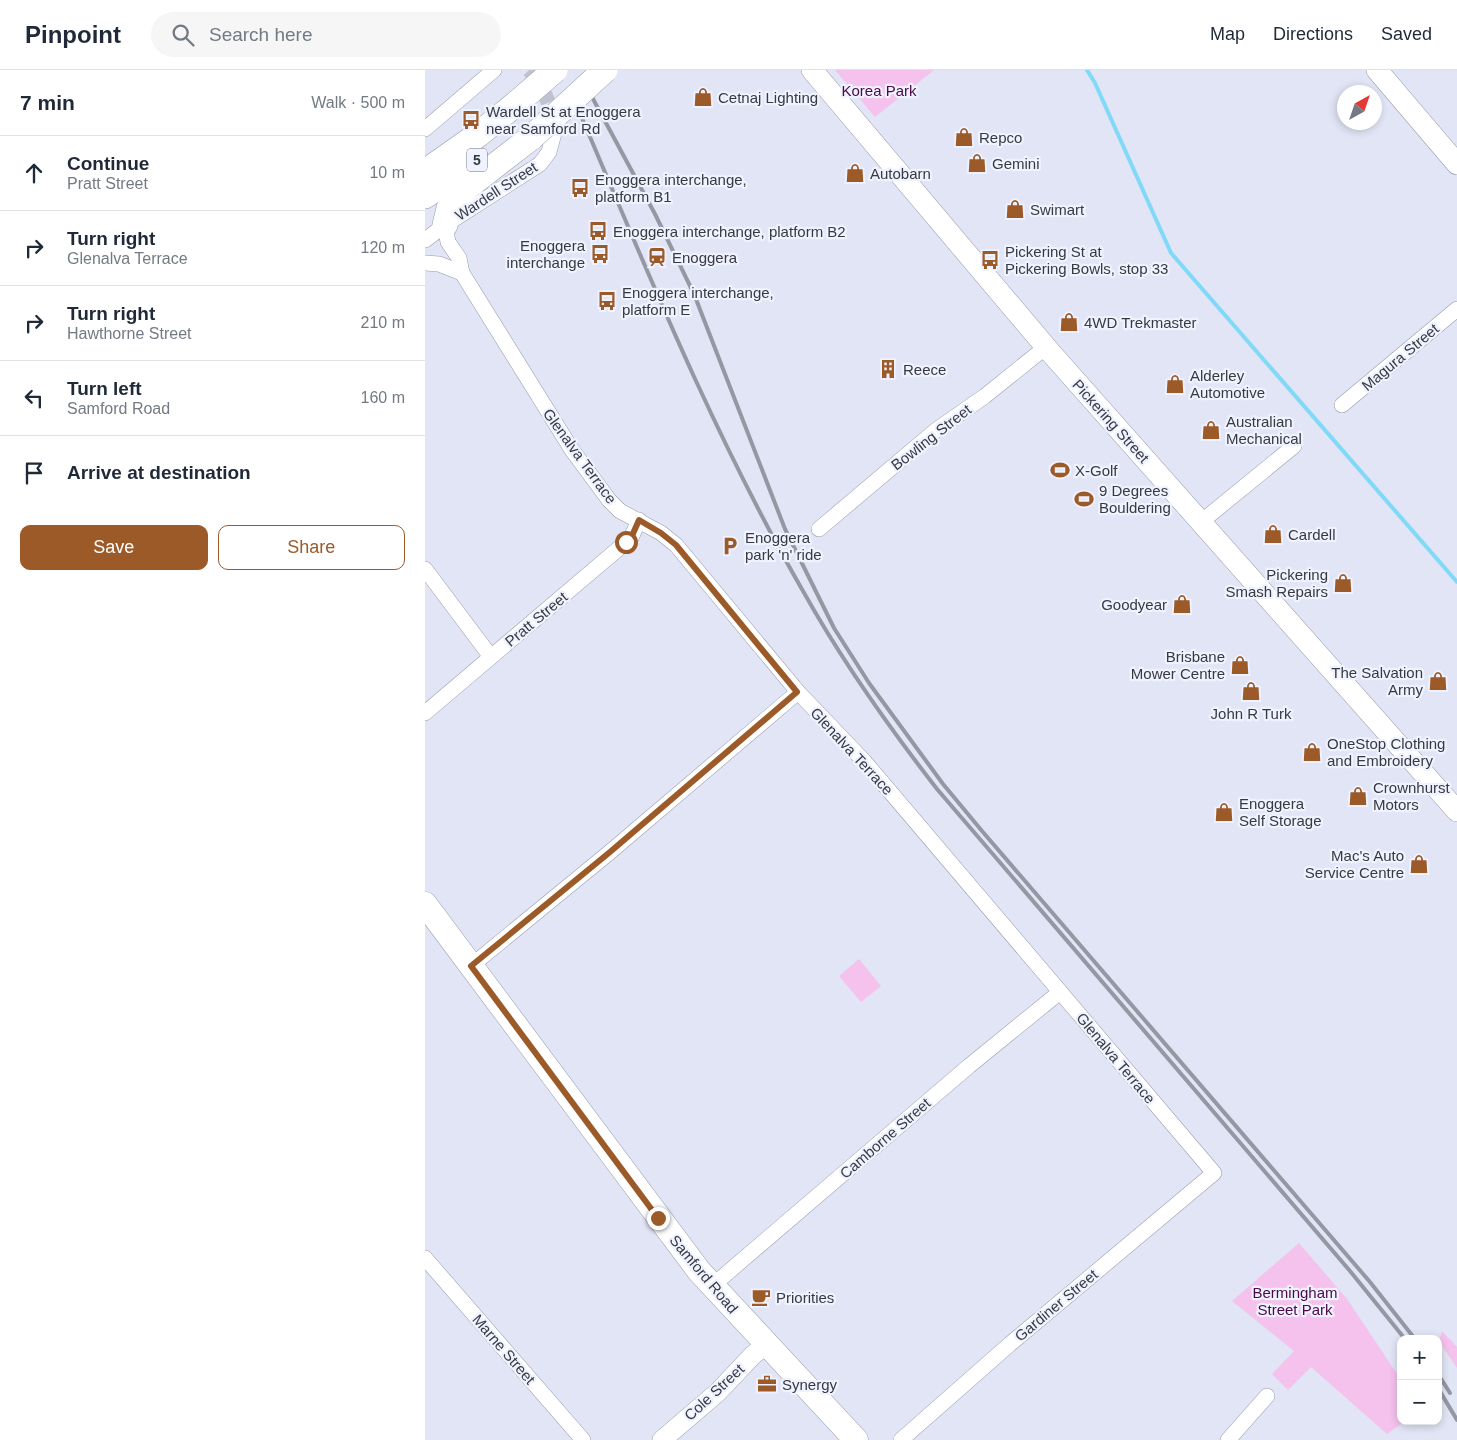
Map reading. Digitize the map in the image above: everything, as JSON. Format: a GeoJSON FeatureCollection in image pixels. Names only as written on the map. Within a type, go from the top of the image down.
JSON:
{"type":"FeatureCollection","features":[{"type":"Feature","properties":{"kind":"highway","name":"5"},"geometry":{"type":"LineString","coordinates":[[532,123],[555,70]]}},
{"type":"Feature","properties":{"kind":"highway","name":"5"},"geometry":{"type":"LineString","coordinates":[[425,196],[532,123],[586,70]]}},
{"type":"Feature","properties":{"kind":"highway"},"geometry":{"type":"LineString","coordinates":[[445,225],[449,208],[457,195],[532,123],[605,70]]}},
{"type":"Feature","properties":{"kind":"highway","name":"5"},"geometry":{"type":"LineString","coordinates":[[425,172],[479,134],[532,123]]}},
{"type":"Feature","properties":{"kind":"main road","name":"Pickering Street"},"geometry":{"type":"LineString","coordinates":[[812,70],[1046,347],[1457,811]]}},
{"type":"Feature","properties":{"kind":"main road"},"geometry":{"type":"LineString","coordinates":[[1377,70],[1457,164]]}},
{"type":"Feature","properties":{"kind":"main road","name":"Samford Road"},"geometry":{"type":"LineString","coordinates":[[425,904],[674,1239],[712,1286],[856,1440]]}},
{"type":"Feature","properties":{"kind":"street"},"geometry":{"type":"LineString","coordinates":[[425,129],[494,70]]}},
{"type":"Feature","properties":{"kind":"street","name":"Wardell Street"},"geometry":{"type":"LineString","coordinates":[[425,240],[445,225]]}},
{"type":"Feature","properties":{"kind":"street","name":"Glenalva Terrace"},"geometry":{"type":"LineString","coordinates":[[445,225],[448,242],[459,258],[462,273],[572,450],[609,500],[621,511],[661,533],[676,545],[797,692],[864,761],[1214,1172]]}},
{"type":"Feature","properties":{"kind":"street"},"geometry":{"type":"LineString","coordinates":[[425,263],[439,264],[462,273]]}},
{"type":"Feature","properties":{"kind":"street","name":"Magura Street"},"geometry":{"type":"LineString","coordinates":[[1342,405],[1457,309]]}},
{"type":"Feature","properties":{"kind":"street","name":"Bowling Street"},"geometry":{"type":"LineString","coordinates":[[819,529],[935,431],[985,396],[1046,347]]}},
{"type":"Feature","properties":{"kind":"street"},"geometry":{"type":"LineString","coordinates":[[1201,522],[1294,446]]}},
{"type":"Feature","properties":{"kind":"street","name":"Pratt Street"},"geometry":{"type":"LineString","coordinates":[[425,712],[631,538],[639,520]]}},
{"type":"Feature","properties":{"kind":"street"},"geometry":{"type":"LineString","coordinates":[[425,569],[491,657]]}},
{"type":"Feature","properties":{"kind":"street"},"geometry":{"type":"LineString","coordinates":[[471,966],[610,852],[797,692]]}},
{"type":"Feature","properties":{"kind":"street","name":"Camborne Street"},"geometry":{"type":"LineString","coordinates":[[712,1286],[969,1066],[1060,992]]}},
{"type":"Feature","properties":{"kind":"street","name":"Gardiner Street"},"geometry":{"type":"LineString","coordinates":[[901,1440],[1010,1344],[1214,1172]]}},
{"type":"Feature","properties":{"kind":"street","name":"Marne Street"},"geometry":{"type":"LineString","coordinates":[[425,1258],[583,1440]]}},
{"type":"Feature","properties":{"kind":"street","name":"Cole Street"},"geometry":{"type":"LineString","coordinates":[[662,1440],[718,1392],[766,1344]]}},
{"type":"Feature","properties":{"kind":"street"},"geometry":{"type":"LineString","coordinates":[[1228,1440],[1267,1396]]}},
{"type":"Feature","properties":{"kind":"green space","name":"Korea Park"},"geometry":{"type":"Polygon","coordinates":[[[835,70],[934,70],[875,117],[835,70]]]}},
{"type":"Feature","properties":{"kind":"green space"},"geometry":{"type":"Polygon","coordinates":[[[859,959],[881,986],[861,1002],[839,976],[859,959]]]}},
{"type":"Feature","properties":{"kind":"green space","name":"Bermingham Street Park"},"geometry":{"type":"Polygon","coordinates":[[[1299,1243],[1347,1299],[1397,1374],[1397,1425],[1399,1425],[1387,1434],[1311,1367],[1288,1390],[1272,1374],[1294,1351],[1232,1301],[1299,1243]]]}},
{"type":"Feature","properties":{"kind":"green space"},"geometry":{"type":"Polygon","coordinates":[[[1442,1331],[1457,1347],[1457,1368],[1442,1346],[1442,1331]]]}},
{"type":"Feature","properties":{"kind":"waterway"},"geometry":{"type":"LineString","coordinates":[[1087,70],[1095,83],[1171,253],[1457,582]]}},
{"type":"Feature","properties":{"kind":"tunnel"},"geometry":{"type":"LineString","coordinates":[[529,70],[545,94],[554,122]]}},
{"type":"Feature","properties":{"kind":"railway"},"geometry":{"type":"LineString","coordinates":[[592,97],[655,214],[694,294],[785,529],[834,628],[869,683],[943,784],[982,831],[1370,1282],[1412,1335]]}},
{"type":"Feature","properties":{"kind":"railway"},"geometry":{"type":"LineString","coordinates":[[579,111],[684,354],[741,474],[771,533],[818,617],[866,693],[937,789],[1350,1271],[1402,1335]]}},
{"type":"Feature","properties":{"kind":"railway"},"geometry":{"type":"LineString","coordinates":[[1442,1380],[1450,1393]]}},
{"type":"Feature","properties":{"kind":"railway"},"geometry":{"type":"LineString","coordinates":[[1442,1395],[1457,1420]]}},
{"type":"Feature","properties":{"kind":"place","name":"Cetnaj Lighting"},"geometry":{"type":"Point","coordinates":[703,97]}},
{"type":"Feature","properties":{"kind":"place","name":"Wardell St at Enoggera near Samford Rd"},"geometry":{"type":"Point","coordinates":[471,120]}},
{"type":"Feature","properties":{"kind":"place","name":"Repco"},"geometry":{"type":"Point","coordinates":[964,137]}},
{"type":"Feature","properties":{"kind":"place","name":"Gemini"},"geometry":{"type":"Point","coordinates":[977,163]}},
{"type":"Feature","properties":{"kind":"place","name":"Autobarn"},"geometry":{"type":"Point","coordinates":[855,173]}},
{"type":"Feature","properties":{"kind":"place","name":"Enoggera interchange, platform B1"},"geometry":{"type":"Point","coordinates":[580,188]}},
{"type":"Feature","properties":{"kind":"place","name":"Swimart"},"geometry":{"type":"Point","coordinates":[1015,209]}},
{"type":"Feature","properties":{"kind":"place","name":"Enoggera interchange, platform B2"},"geometry":{"type":"Point","coordinates":[598,231]}},
{"type":"Feature","properties":{"kind":"place","name":"Enoggera interchange"},"geometry":{"type":"Point","coordinates":[600,254]}},
{"type":"Feature","properties":{"kind":"place","name":"Enoggera"},"geometry":{"type":"Point","coordinates":[657,257]}},
{"type":"Feature","properties":{"kind":"place","name":"Pickering St at Pickering Bowls, stop 33"},"geometry":{"type":"Point","coordinates":[990,260]}},
{"type":"Feature","properties":{"kind":"place","name":"Enoggera interchange, platform E"},"geometry":{"type":"Point","coordinates":[607,301]}},
{"type":"Feature","properties":{"kind":"place","name":"4WD Trekmaster"},"geometry":{"type":"Point","coordinates":[1069,322]}},
{"type":"Feature","properties":{"kind":"place","name":"Reece"},"geometry":{"type":"Point","coordinates":[888,369]}},
{"type":"Feature","properties":{"kind":"place","name":"Alderley Automotive"},"geometry":{"type":"Point","coordinates":[1175,384]}},
{"type":"Feature","properties":{"kind":"place","name":"Australian Mechanical"},"geometry":{"type":"Point","coordinates":[1211,430]}},
{"type":"Feature","properties":{"kind":"place","name":"X-Golf"},"geometry":{"type":"Point","coordinates":[1060,470]}},
{"type":"Feature","properties":{"kind":"place","name":"9 Degrees Bouldering"},"geometry":{"type":"Point","coordinates":[1084,499]}},
{"type":"Feature","properties":{"kind":"place","name":"Cardell"},"geometry":{"type":"Point","coordinates":[1273,534]}},
{"type":"Feature","properties":{"kind":"place","name":"Enoggera park 'n' ride"},"geometry":{"type":"Point","coordinates":[730,546]}},
{"type":"Feature","properties":{"kind":"place","name":"Pickering Smash Repairs"},"geometry":{"type":"Point","coordinates":[1343,583]}},
{"type":"Feature","properties":{"kind":"place","name":"Goodyear"},"geometry":{"type":"Point","coordinates":[1182,604]}},
{"type":"Feature","properties":{"kind":"place","name":"Brisbane Mower Centre"},"geometry":{"type":"Point","coordinates":[1240,665]}},
{"type":"Feature","properties":{"kind":"place","name":"The Salvation Army"},"geometry":{"type":"Point","coordinates":[1438,681]}},
{"type":"Feature","properties":{"kind":"place","name":"John R Turk"},"geometry":{"type":"Point","coordinates":[1251,691]}},
{"type":"Feature","properties":{"kind":"place","name":"OneStop Clothing and Embroidery"},"geometry":{"type":"Point","coordinates":[1312,752]}},
{"type":"Feature","properties":{"kind":"place","name":"Crownhurst Motors"},"geometry":{"type":"Point","coordinates":[1358,796]}},
{"type":"Feature","properties":{"kind":"place","name":"Enoggera Self Storage"},"geometry":{"type":"Point","coordinates":[1224,812]}},
{"type":"Feature","properties":{"kind":"place","name":"Mac's Auto Service Centre"},"geometry":{"type":"Point","coordinates":[1419,864]}},
{"type":"Feature","properties":{"kind":"place","name":"Priorities"},"geometry":{"type":"Point","coordinates":[761,1297]}},
{"type":"Feature","properties":{"kind":"place","name":"Synergy"},"geometry":{"type":"Point","coordinates":[767,1384]}},
{"type":"Feature","properties":{"kind":"route"},"geometry":{"type":"LineString","coordinates":[[626,542],[631,538],[639,520],[661,533],[676,545],[797,692],[610,852],[471,966],[658,1218]]}}]}
